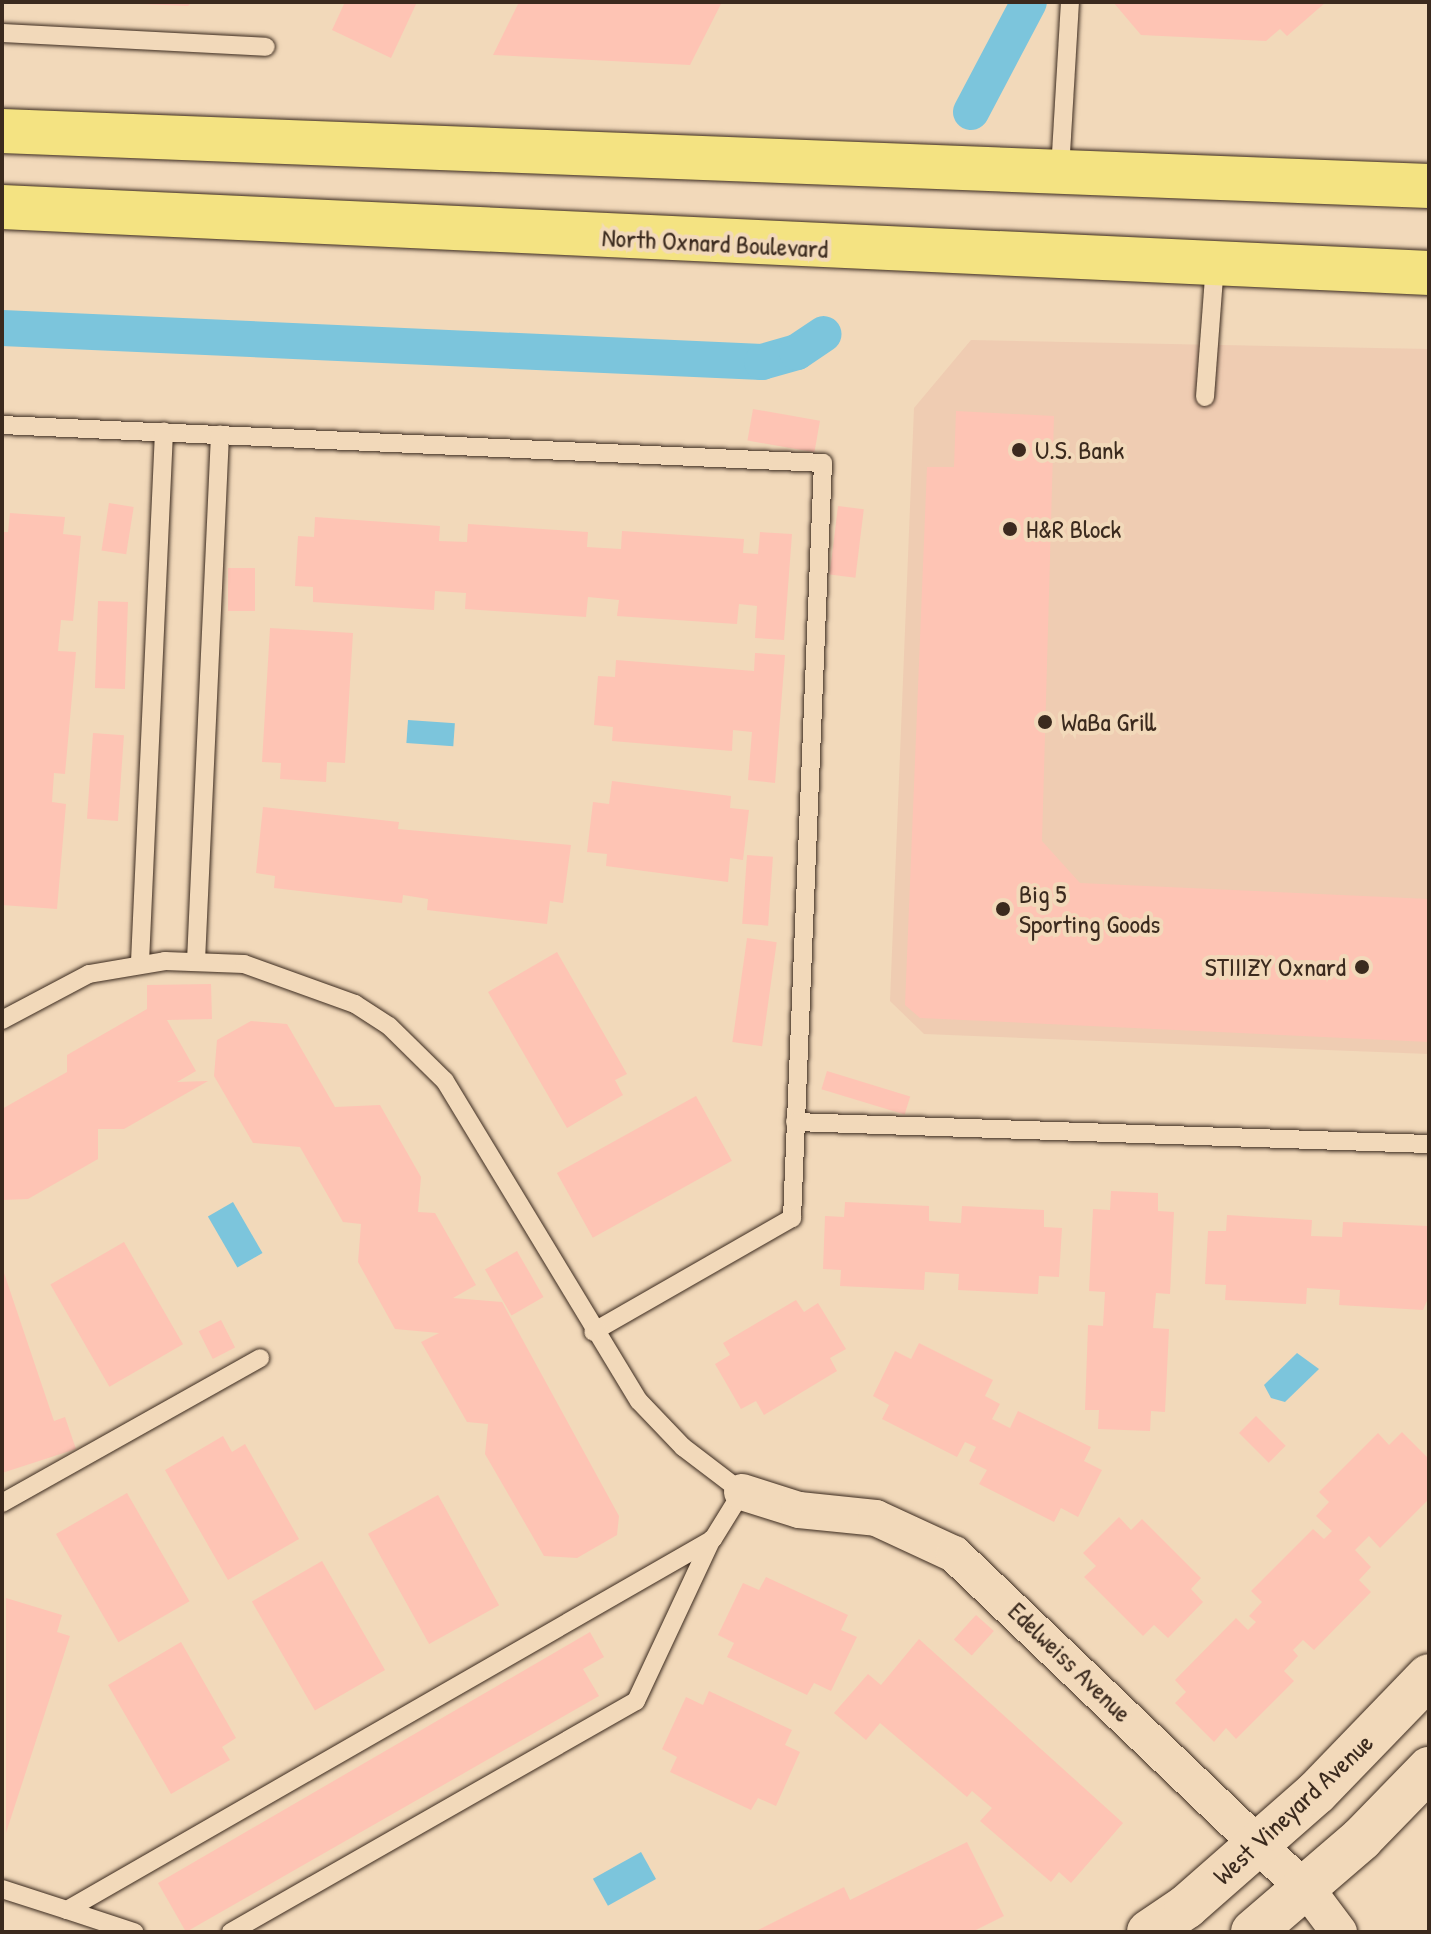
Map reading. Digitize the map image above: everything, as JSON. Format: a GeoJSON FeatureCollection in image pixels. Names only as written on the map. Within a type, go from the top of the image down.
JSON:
{"type":"FeatureCollection","features":[{"type":"Feature","properties":{"kind":"main road"},"geometry":{"type":"LineString","coordinates":[[2,131],[1429,186]]}},
{"type":"Feature","properties":{"kind":"main road","name":"North Oxnard Boulevard"},"geometry":{"type":"LineString","coordinates":[[2,207],[1429,273]]}},
{"type":"Feature","properties":{"kind":"main road","name":"West Vineyard Avenue"},"geometry":{"type":"LineString","coordinates":[[1149,1932],[1258,1844],[1429,1676]]}},
{"type":"Feature","properties":{"kind":"main road"},"geometry":{"type":"LineString","coordinates":[[1253,1932],[1305,1889],[1429,1769]]}},
{"type":"Feature","properties":{"kind":"street","name":"Edelweiss Avenue"},"geometry":{"type":"LineString","coordinates":[[742,1492],[799,1510],[876,1518],[954,1554],[1305,1889],[1339,1932]]}},
{"type":"Feature","properties":{"kind":"lane"},"geometry":{"type":"LineString","coordinates":[[1060,170],[1070,2]]}},
{"type":"Feature","properties":{"kind":"lane"},"geometry":{"type":"LineString","coordinates":[[2,33],[266,47]]}},
{"type":"Feature","properties":{"kind":"lane"},"geometry":{"type":"LineString","coordinates":[[1205,397],[1215,265]]}},
{"type":"Feature","properties":{"kind":"lane"},"geometry":{"type":"LineString","coordinates":[[2,425],[823,463],[792,1218],[593,1332]]}},
{"type":"Feature","properties":{"kind":"lane"},"geometry":{"type":"LineString","coordinates":[[140,962],[164,432]]}},
{"type":"Feature","properties":{"kind":"lane"},"geometry":{"type":"LineString","coordinates":[[196,961],[220,435]]}},
{"type":"Feature","properties":{"kind":"lane"},"geometry":{"type":"LineString","coordinates":[[2,1020],[51,990],[140,962],[196,961],[244,964],[320,986],[389,1026],[419,1052],[504,1169],[593,1332],[639,1401],[683,1447],[742,1492],[713,1539],[636,1701],[231,1932]]}},
{"type":"Feature","properties":{"kind":"lane"},"geometry":{"type":"LineString","coordinates":[[795,1122],[1429,1144]]}},
{"type":"Feature","properties":{"kind":"lane"},"geometry":{"type":"LineString","coordinates":[[2,1503],[260,1358]]}},
{"type":"Feature","properties":{"kind":"lane"},"geometry":{"type":"LineString","coordinates":[[67,1910],[713,1539]]}},
{"type":"Feature","properties":{"kind":"lane"},"geometry":{"type":"LineString","coordinates":[[2,1889],[134,1932]]}},
{"type":"Feature","properties":{"kind":"shaded area"},"geometry":{"type":"Polygon","coordinates":[[[971,340],[1429,349],[1429,1054],[924,1034],[890,1001],[914,408],[971,340]]]}},
{"type":"Feature","properties":{"kind":"water"},"geometry":{"type":"Polygon","coordinates":[[[408,720],[455,723],[453,746],[406,743],[408,720]]]}},
{"type":"Feature","properties":{"kind":"water"},"geometry":{"type":"Polygon","coordinates":[[[233,1202],[262,1253],[237,1268],[208,1216],[233,1202]]]}},
{"type":"Feature","properties":{"kind":"water"},"geometry":{"type":"Polygon","coordinates":[[[1297,1353],[1319,1369],[1285,1402],[1271,1398],[1264,1385],[1297,1353]]]}},
{"type":"Feature","properties":{"kind":"water"},"geometry":{"type":"Polygon","coordinates":[[[641,1852],[656,1879],[608,1906],[593,1879],[641,1852]]]}},
{"type":"Feature","properties":{"kind":"building"},"geometry":{"type":"Polygon","coordinates":[[[93,2],[192,2],[188,6],[93,2]]]}},
{"type":"Feature","properties":{"kind":"building"},"geometry":{"type":"Polygon","coordinates":[[[345,2],[417,2],[391,58],[332,30],[345,2]]]}},
{"type":"Feature","properties":{"kind":"building"},"geometry":{"type":"Polygon","coordinates":[[[519,2],[722,2],[690,65],[493,55],[519,2]]]}},
{"type":"Feature","properties":{"kind":"building"},"geometry":{"type":"Polygon","coordinates":[[[1113,2],[1326,2],[1287,36],[1280,29],[1266,41],[1141,35],[1113,2]]]}},
{"type":"Feature","properties":{"kind":"building"},"geometry":{"type":"Polygon","coordinates":[[[753,409],[820,421],[814,452],[747,441],[753,409]]]}},
{"type":"Feature","properties":{"kind":"building"},"geometry":{"type":"Polygon","coordinates":[[[956,411],[1054,416],[1042,841],[1080,883],[1429,899],[1429,1042],[920,1018],[905,1005],[927,467],[954,467],[956,411]]]}},
{"type":"Feature","properties":{"kind":"building"},"geometry":{"type":"Polygon","coordinates":[[[109,503],[134,507],[126,554],[101,550],[109,503]]]}},
{"type":"Feature","properties":{"kind":"building"},"geometry":{"type":"Polygon","coordinates":[[[838,506],[864,509],[855,578],[830,574],[838,506]]]}},
{"type":"Feature","properties":{"kind":"building"},"geometry":{"type":"Polygon","coordinates":[[[10,513],[65,517],[63,534],[81,536],[73,621],[61,620],[58,651],[76,652],[65,774],[54,773],[52,802],[66,804],[57,909],[2,905],[2,532],[8,532],[10,513]]]}},
{"type":"Feature","properties":{"kind":"building"},"geometry":{"type":"Polygon","coordinates":[[[315,517],[440,526],[439,541],[467,542],[468,524],[588,532],[587,547],[621,549],[622,531],[744,539],[743,553],[758,554],[760,532],[792,534],[784,640],[755,638],[757,606],[739,604],[737,624],[617,616],[619,600],[588,597],[586,617],[465,609],[466,593],[435,591],[434,610],[313,602],[313,587],[295,586],[298,536],[314,537],[315,517]]]}},
{"type":"Feature","properties":{"kind":"building"},"geometry":{"type":"Polygon","coordinates":[[[228,568],[255,568],[255,611],[228,611],[228,568]]]}},
{"type":"Feature","properties":{"kind":"building"},"geometry":{"type":"Polygon","coordinates":[[[98,601],[128,602],[125,689],[95,688],[98,601]]]}},
{"type":"Feature","properties":{"kind":"building"},"geometry":{"type":"Polygon","coordinates":[[[270,628],[353,633],[345,763],[327,762],[326,782],[280,779],[281,763],[262,762],[270,628]]]}},
{"type":"Feature","properties":{"kind":"building"},"geometry":{"type":"Polygon","coordinates":[[[755,653],[785,655],[775,783],[748,780],[752,732],[733,730],[732,751],[612,741],[613,727],[594,725],[598,676],[615,677],[616,660],[754,671],[755,653]]]}},
{"type":"Feature","properties":{"kind":"building"},"geometry":{"type":"Polygon","coordinates":[[[93,733],[124,735],[118,821],[87,819],[93,733]]]}},
{"type":"Feature","properties":{"kind":"building"},"geometry":{"type":"Polygon","coordinates":[[[612,781],[731,796],[730,808],[749,810],[743,860],[730,858],[728,882],[606,866],[607,854],[587,852],[593,802],[609,804],[612,781]]]}},
{"type":"Feature","properties":{"kind":"building"},"geometry":{"type":"Polygon","coordinates":[[[263,807],[399,822],[398,829],[571,845],[563,903],[550,901],[547,924],[427,910],[428,899],[403,895],[402,903],[274,888],[275,876],[256,873],[263,807]]]}},
{"type":"Feature","properties":{"kind":"building"},"geometry":{"type":"Polygon","coordinates":[[[747,855],[773,857],[768,926],[742,924],[747,855]]]}},
{"type":"Feature","properties":{"kind":"building"},"geometry":{"type":"Polygon","coordinates":[[[747,938],[777,942],[762,1046],[732,1042],[747,938]]]}},
{"type":"Feature","properties":{"kind":"building"},"geometry":{"type":"Polygon","coordinates":[[[557,952],[627,1074],[615,1080],[623,1095],[567,1128],[488,992],[557,952]]]}},
{"type":"Feature","properties":{"kind":"building"},"geometry":{"type":"Polygon","coordinates":[[[211,984],[212,1019],[167,1020],[196,1071],[177,1082],[208,1081],[124,1129],[98,1129],[98,1159],[28,1199],[2,1200],[2,1109],[67,1072],[67,1055],[147,1009],[147,985],[211,984]]]}},
{"type":"Feature","properties":{"kind":"building"},"geometry":{"type":"Polygon","coordinates":[[[251,1021],[287,1024],[335,1107],[380,1105],[421,1177],[418,1212],[435,1213],[476,1285],[453,1298],[502,1302],[619,1516],[617,1535],[577,1558],[544,1556],[485,1454],[488,1424],[467,1422],[421,1342],[439,1333],[395,1329],[358,1262],[361,1224],[343,1222],[300,1147],[253,1143],[214,1076],[217,1040],[251,1021]]]}},
{"type":"Feature","properties":{"kind":"building"},"geometry":{"type":"Polygon","coordinates":[[[827,1071],[910,1096],[905,1115],[821,1089],[827,1071]]]}},
{"type":"Feature","properties":{"kind":"building"},"geometry":{"type":"Polygon","coordinates":[[[696,1096],[732,1161],[593,1238],[557,1173],[696,1096]]]}},
{"type":"Feature","properties":{"kind":"building"},"geometry":{"type":"Polygon","coordinates":[[[1111,1191],[1158,1193],[1158,1211],[1174,1212],[1170,1294],[1156,1293],[1153,1328],[1169,1329],[1165,1412],[1151,1411],[1150,1431],[1098,1429],[1099,1410],[1085,1410],[1088,1325],[1103,1326],[1105,1292],[1089,1291],[1093,1209],[1110,1210],[1111,1191]]]}},
{"type":"Feature","properties":{"kind":"building"},"geometry":{"type":"Polygon","coordinates":[[[845,1202],[929,1206],[929,1221],[961,1223],[962,1206],[1044,1210],[1044,1227],[1062,1228],[1059,1277],[1039,1276],[1038,1294],[958,1290],[959,1274],[925,1272],[924,1290],[840,1286],[841,1270],[823,1269],[825,1216],[844,1217],[845,1202]]]}},
{"type":"Feature","properties":{"kind":"building"},"geometry":{"type":"Polygon","coordinates":[[[1227,1215],[1312,1220],[1311,1236],[1342,1237],[1343,1222],[1427,1226],[1429,1296],[1423,1310],[1339,1305],[1340,1290],[1307,1288],[1306,1304],[1225,1300],[1226,1285],[1205,1284],[1208,1231],[1226,1231],[1227,1215]]]}},
{"type":"Feature","properties":{"kind":"building"},"geometry":{"type":"Polygon","coordinates":[[[124,1242],[183,1344],[109,1387],[50,1284],[124,1242]]]}},
{"type":"Feature","properties":{"kind":"building"},"geometry":{"type":"Polygon","coordinates":[[[517,1251],[544,1297],[511,1315],[485,1270],[517,1251]]]}},
{"type":"Feature","properties":{"kind":"building"},"geometry":{"type":"Polygon","coordinates":[[[2,1267],[54,1421],[65,1417],[76,1449],[2,1473],[2,1267]]]}},
{"type":"Feature","properties":{"kind":"building"},"geometry":{"type":"Polygon","coordinates":[[[796,1300],[804,1312],[818,1303],[846,1349],[830,1358],[837,1371],[764,1415],[756,1401],[741,1409],[715,1364],[730,1355],[723,1343],[796,1300]]]}},
{"type":"Feature","properties":{"kind":"building"},"geometry":{"type":"Polygon","coordinates":[[[221,1320],[235,1348],[213,1359],[199,1331],[221,1320]]]}},
{"type":"Feature","properties":{"kind":"building"},"geometry":{"type":"Polygon","coordinates":[[[919,1343],[993,1380],[985,1396],[1000,1404],[992,1419],[1010,1428],[1018,1411],[1091,1447],[1084,1461],[1102,1470],[1078,1517],[1061,1508],[1054,1522],[979,1484],[987,1470],[969,1461],[976,1447],[965,1442],[957,1457],[882,1419],[889,1405],[873,1396],[895,1351],[911,1359],[919,1343]]]}},
{"type":"Feature","properties":{"kind":"building"},"geometry":{"type":"Polygon","coordinates":[[[1256,1416],[1286,1446],[1269,1463],[1239,1433],[1256,1416]]]}},
{"type":"Feature","properties":{"kind":"building"},"geometry":{"type":"Polygon","coordinates":[[[1402,1432],[1429,1459],[1429,1499],[1380,1548],[1369,1536],[1355,1550],[1371,1567],[1359,1580],[1371,1592],[1314,1650],[1303,1640],[1293,1650],[1298,1656],[1284,1671],[1294,1681],[1236,1739],[1226,1728],[1214,1742],[1175,1703],[1186,1692],[1175,1680],[1236,1618],[1248,1630],[1256,1622],[1249,1616],[1262,1602],[1251,1591],[1313,1529],[1324,1539],[1332,1531],[1316,1516],[1329,1502],[1319,1492],[1378,1433],[1389,1445],[1402,1432]]]}},
{"type":"Feature","properties":{"kind":"building"},"geometry":{"type":"Polygon","coordinates":[[[223,1436],[232,1452],[245,1444],[299,1539],[228,1580],[165,1470],[223,1436]]]}},
{"type":"Feature","properties":{"kind":"building"},"geometry":{"type":"Polygon","coordinates":[[[127,1493],[190,1601],[118,1642],[56,1534],[127,1493]]]}},
{"type":"Feature","properties":{"kind":"building"},"geometry":{"type":"Polygon","coordinates":[[[438,1495],[499,1605],[429,1644],[368,1534],[438,1495]]]}},
{"type":"Feature","properties":{"kind":"building"},"geometry":{"type":"Polygon","coordinates":[[[1119,1517],[1131,1530],[1142,1519],[1201,1578],[1191,1589],[1203,1602],[1168,1638],[1154,1625],[1143,1636],[1084,1577],[1096,1566],[1083,1553],[1119,1517]]]}},
{"type":"Feature","properties":{"kind":"building"},"geometry":{"type":"Polygon","coordinates":[[[322,1561],[385,1670],[315,1711],[252,1602],[322,1561]]]}},
{"type":"Feature","properties":{"kind":"building"},"geometry":{"type":"Polygon","coordinates":[[[766,1577],[848,1615],[841,1630],[857,1637],[831,1691],[814,1683],[807,1695],[727,1657],[734,1643],[718,1635],[743,1583],[759,1590],[766,1577]]]}},
{"type":"Feature","properties":{"kind":"building"},"geometry":{"type":"Polygon","coordinates":[[[6,1598],[62,1615],[57,1632],[70,1636],[6,1833],[6,1598]]]}},
{"type":"Feature","properties":{"kind":"building"},"geometry":{"type":"Polygon","coordinates":[[[976,1615],[994,1631],[972,1656],[954,1640],[976,1615]]]}},
{"type":"Feature","properties":{"kind":"building"},"geometry":{"type":"Polygon","coordinates":[[[590,1632],[604,1657],[583,1669],[599,1696],[186,1932],[158,1883],[590,1632]]]}},
{"type":"Feature","properties":{"kind":"building"},"geometry":{"type":"Polygon","coordinates":[[[919,1639],[1123,1823],[1071,1883],[1059,1872],[1051,1882],[980,1821],[992,1808],[972,1791],[967,1797],[880,1723],[866,1740],[834,1713],[868,1674],[881,1685],[919,1639]]]}},
{"type":"Feature","properties":{"kind":"building"},"geometry":{"type":"Polygon","coordinates":[[[181,1642],[236,1738],[222,1747],[230,1760],[171,1794],[108,1685],[181,1642]]]}},
{"type":"Feature","properties":{"kind":"building"},"geometry":{"type":"Polygon","coordinates":[[[709,1691],[792,1730],[785,1745],[800,1752],[776,1806],[758,1798],[751,1810],[670,1772],[677,1757],[662,1749],[686,1697],[703,1705],[709,1691]]]}},
{"type":"Feature","properties":{"kind":"building"},"geometry":{"type":"Polygon","coordinates":[[[967,1842],[1004,1916],[972,1932],[754,1932],[844,1887],[850,1900],[967,1842]]]}},
{"type":"Feature","properties":{"kind":"waterway"},"geometry":{"type":"LineString","coordinates":[[971,112],[1029,2]]}},
{"type":"Feature","properties":{"kind":"waterway"},"geometry":{"type":"LineString","coordinates":[[2,328],[762,362],[797,352],[824,334]]}},
{"type":"Feature","properties":{"kind":"place","name":"U.S. Bank"},"geometry":{"type":"Point","coordinates":[1019,450]}},
{"type":"Feature","properties":{"kind":"place","name":"H&R Block"},"geometry":{"type":"Point","coordinates":[1010,529]}},
{"type":"Feature","properties":{"kind":"place","name":"WaBa Grill"},"geometry":{"type":"Point","coordinates":[1045,722]}},
{"type":"Feature","properties":{"kind":"place","name":"Big 5 Sporting Goods"},"geometry":{"type":"Point","coordinates":[1003,909]}},
{"type":"Feature","properties":{"kind":"place","name":"STIIIZY Oxnard"},"geometry":{"type":"Point","coordinates":[1362,967]}}]}
